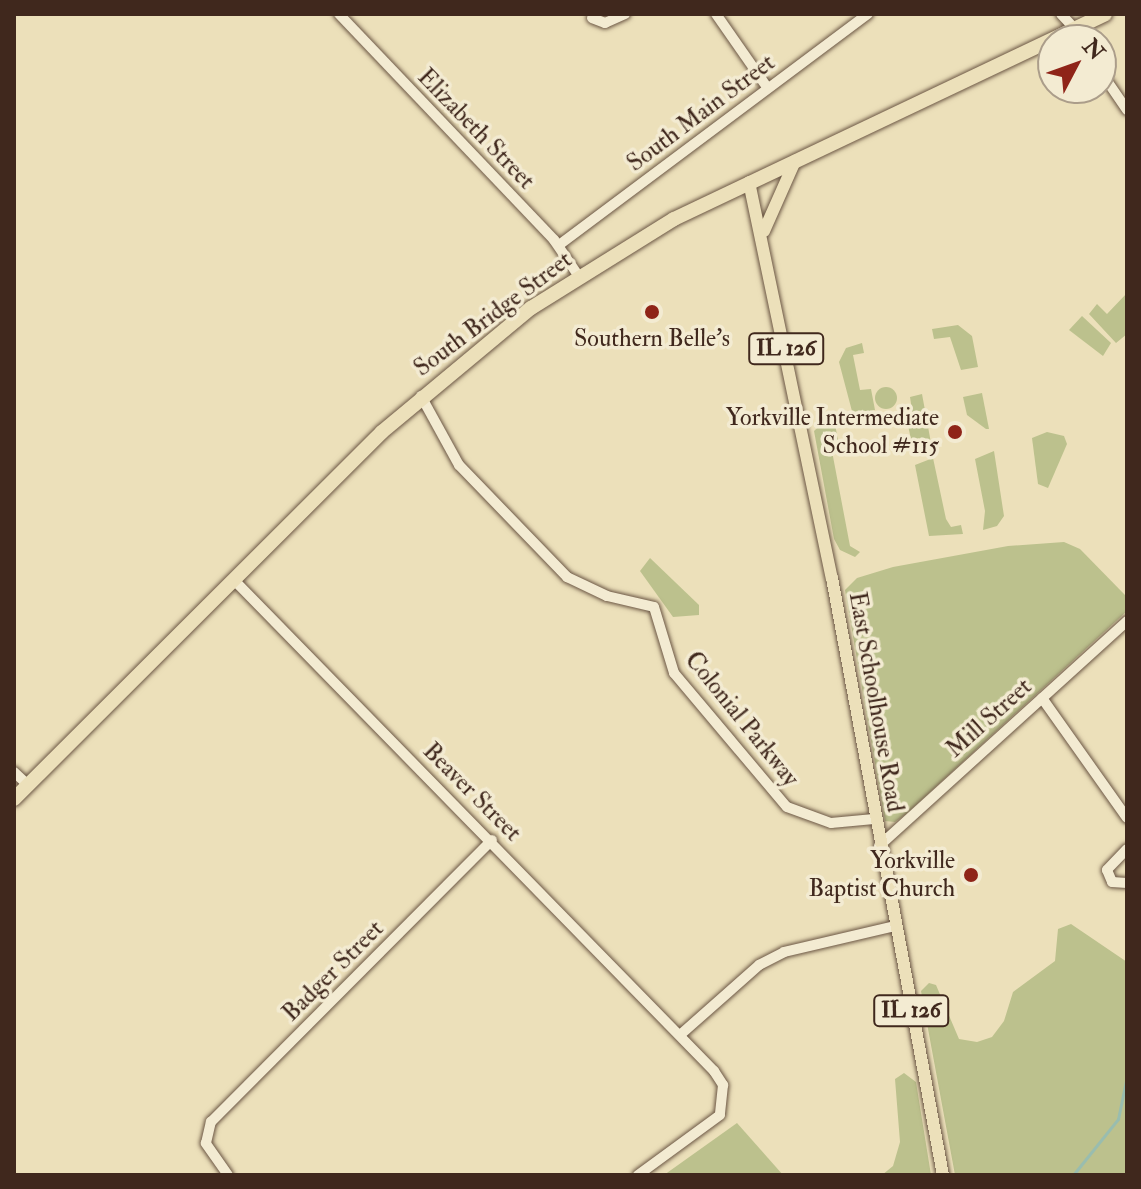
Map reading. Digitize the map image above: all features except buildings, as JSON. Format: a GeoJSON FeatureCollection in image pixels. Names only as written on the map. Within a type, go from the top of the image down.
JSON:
{"type":"FeatureCollection","features":[{"type":"Feature","properties":{"kind":"highway","name":"South Bridge Street"},"geometry":{"type":"LineString","coordinates":[[14,799],[421,396],[578,275],[749,182],[1037,47]]}},
{"type":"Feature","properties":{"kind":"main road"},"geometry":{"type":"LineString","coordinates":[[762,238],[768,212],[796,160]]}},
{"type":"Feature","properties":{"kind":"main road","name":"East Schoolhouse Road"},"geometry":{"type":"LineString","coordinates":[[749,182],[799,414],[943,1175]]}},
{"type":"Feature","properties":{"kind":"street","name":"Elizabeth Street"},"geometry":{"type":"LineString","coordinates":[[339,14],[559,245],[578,275]]}},
{"type":"Feature","properties":{"kind":"street"},"geometry":{"type":"LineString","coordinates":[[588,19],[605,23],[625,14]]}},
{"type":"Feature","properties":{"kind":"street"},"geometry":{"type":"LineString","coordinates":[[716,14],[767,87]]}},
{"type":"Feature","properties":{"kind":"street","name":"South Main Street"},"geometry":{"type":"LineString","coordinates":[[559,245],[868,14]]}},
{"type":"Feature","properties":{"kind":"street","name":"Colonial Parkway"},"geometry":{"type":"LineString","coordinates":[[421,396],[459,465],[567,577],[607,596],[654,607],[674,673],[770,790],[807,817],[831,823],[874,819]]}},
{"type":"Feature","properties":{"kind":"street","name":"Beaver Street"},"geometry":{"type":"LineString","coordinates":[[234,580],[492,840],[714,1071],[725,1101],[709,1127],[638,1175]]}},
{"type":"Feature","properties":{"kind":"street","name":"Mill Street"},"geometry":{"type":"LineString","coordinates":[[879,846],[1127,621]]}},
{"type":"Feature","properties":{"kind":"street"},"geometry":{"type":"LineString","coordinates":[[1042,698],[1127,818]]}},
{"type":"Feature","properties":{"kind":"street"},"geometry":{"type":"LineString","coordinates":[[14,772],[28,785]]}},
{"type":"Feature","properties":{"kind":"street","name":"Badger Street"},"geometry":{"type":"LineString","coordinates":[[228,1175],[206,1143],[205,1133],[492,840]]}},
{"type":"Feature","properties":{"kind":"street"},"geometry":{"type":"LineString","coordinates":[[1127,849],[1107,870],[1112,882],[1127,883]]}},
{"type":"Feature","properties":{"kind":"street"},"geometry":{"type":"LineString","coordinates":[[680,1035],[759,965],[784,952],[895,926]]}},
{"type":"Feature","properties":{"kind":"green space"},"geometry":{"type":"Polygon","coordinates":[[[1127,293],[1127,334],[1116,343],[1089,314],[1097,304],[1107,314],[1127,293]]]}},
{"type":"Feature","properties":{"kind":"green space"},"geometry":{"type":"Polygon","coordinates":[[[1082,316],[1111,343],[1103,356],[1069,330],[1082,316]]]}},
{"type":"Feature","properties":{"kind":"green space"},"geometry":{"type":"Polygon","coordinates":[[[958,325],[972,336],[978,367],[961,370],[950,337],[934,339],[932,329],[958,325]]]}},
{"type":"Feature","properties":{"kind":"green space"},"geometry":{"type":"Polygon","coordinates":[[[862,343],[864,353],[853,355],[860,390],[871,389],[875,410],[853,415],[839,362],[846,348],[862,343]]]}},
{"type":"Feature","properties":{"kind":"green space"},"geometry":{"type":"Polygon","coordinates":[[[886,387],[894,390],[897,398],[894,406],[886,409],[878,406],[875,398],[878,390],[886,387]]]}},
{"type":"Feature","properties":{"kind":"green space"},"geometry":{"type":"Polygon","coordinates":[[[982,393],[989,429],[967,415],[963,397],[982,393]]]}},
{"type":"Feature","properties":{"kind":"green space"},"geometry":{"type":"Polygon","coordinates":[[[922,394],[931,443],[921,447],[919,438],[912,444],[906,416],[912,410],[910,397],[922,394]]]}},
{"type":"Feature","properties":{"kind":"green space"},"geometry":{"type":"Polygon","coordinates":[[[833,413],[839,446],[831,446],[850,546],[860,552],[855,557],[840,550],[834,539],[814,431],[833,413]]]}},
{"type":"Feature","properties":{"kind":"green space"},"geometry":{"type":"Polygon","coordinates":[[[1047,432],[1064,436],[1067,444],[1048,488],[1038,484],[1032,438],[1047,432]]]}},
{"type":"Feature","properties":{"kind":"green space"},"geometry":{"type":"Polygon","coordinates":[[[994,451],[1004,516],[997,526],[983,530],[985,511],[975,459],[994,451]]]}},
{"type":"Feature","properties":{"kind":"green space"},"geometry":{"type":"Polygon","coordinates":[[[933,458],[946,519],[951,527],[961,525],[963,534],[929,536],[915,465],[933,458]]]}},
{"type":"Feature","properties":{"kind":"green space"},"geometry":{"type":"Polygon","coordinates":[[[1064,542],[1080,549],[1125,595],[1127,611],[906,814],[895,822],[885,821],[845,590],[857,578],[893,567],[1008,546],[1064,542]]]}},
{"type":"Feature","properties":{"kind":"green space"},"geometry":{"type":"Polygon","coordinates":[[[650,558],[699,605],[699,615],[673,617],[640,571],[650,558]]]}},
{"type":"Feature","properties":{"kind":"green space"},"geometry":{"type":"Polygon","coordinates":[[[1071,924],[1127,962],[1127,1175],[955,1175],[921,991],[929,983],[936,985],[959,1039],[977,1042],[992,1037],[1004,1021],[1013,992],[1055,961],[1058,929],[1071,924]]]}},
{"type":"Feature","properties":{"kind":"green space"},"geometry":{"type":"Polygon","coordinates":[[[904,1073],[916,1082],[931,1175],[882,1175],[893,1166],[900,1142],[895,1079],[904,1073]]]}},
{"type":"Feature","properties":{"kind":"green space"},"geometry":{"type":"Polygon","coordinates":[[[737,1123],[783,1175],[664,1175],[737,1123]]]}},
{"type":"Feature","properties":{"kind":"waterway"},"geometry":{"type":"LineString","coordinates":[[1127,999],[1127,1013]]}},
{"type":"Feature","properties":{"kind":"waterway"},"geometry":{"type":"LineString","coordinates":[[1073,1175],[1118,1119],[1127,1076]]}},
{"type":"Feature","properties":{"kind":"place","name":"Southern Belle's"},"geometry":{"type":"Point","coordinates":[652,312]}},
{"type":"Feature","properties":{"kind":"place","name":"Yorkville Intermediate School #115"},"geometry":{"type":"Point","coordinates":[955,432]}},
{"type":"Feature","properties":{"kind":"place","name":"Yorkville Baptist Church"},"geometry":{"type":"Point","coordinates":[971,875]}}]}
